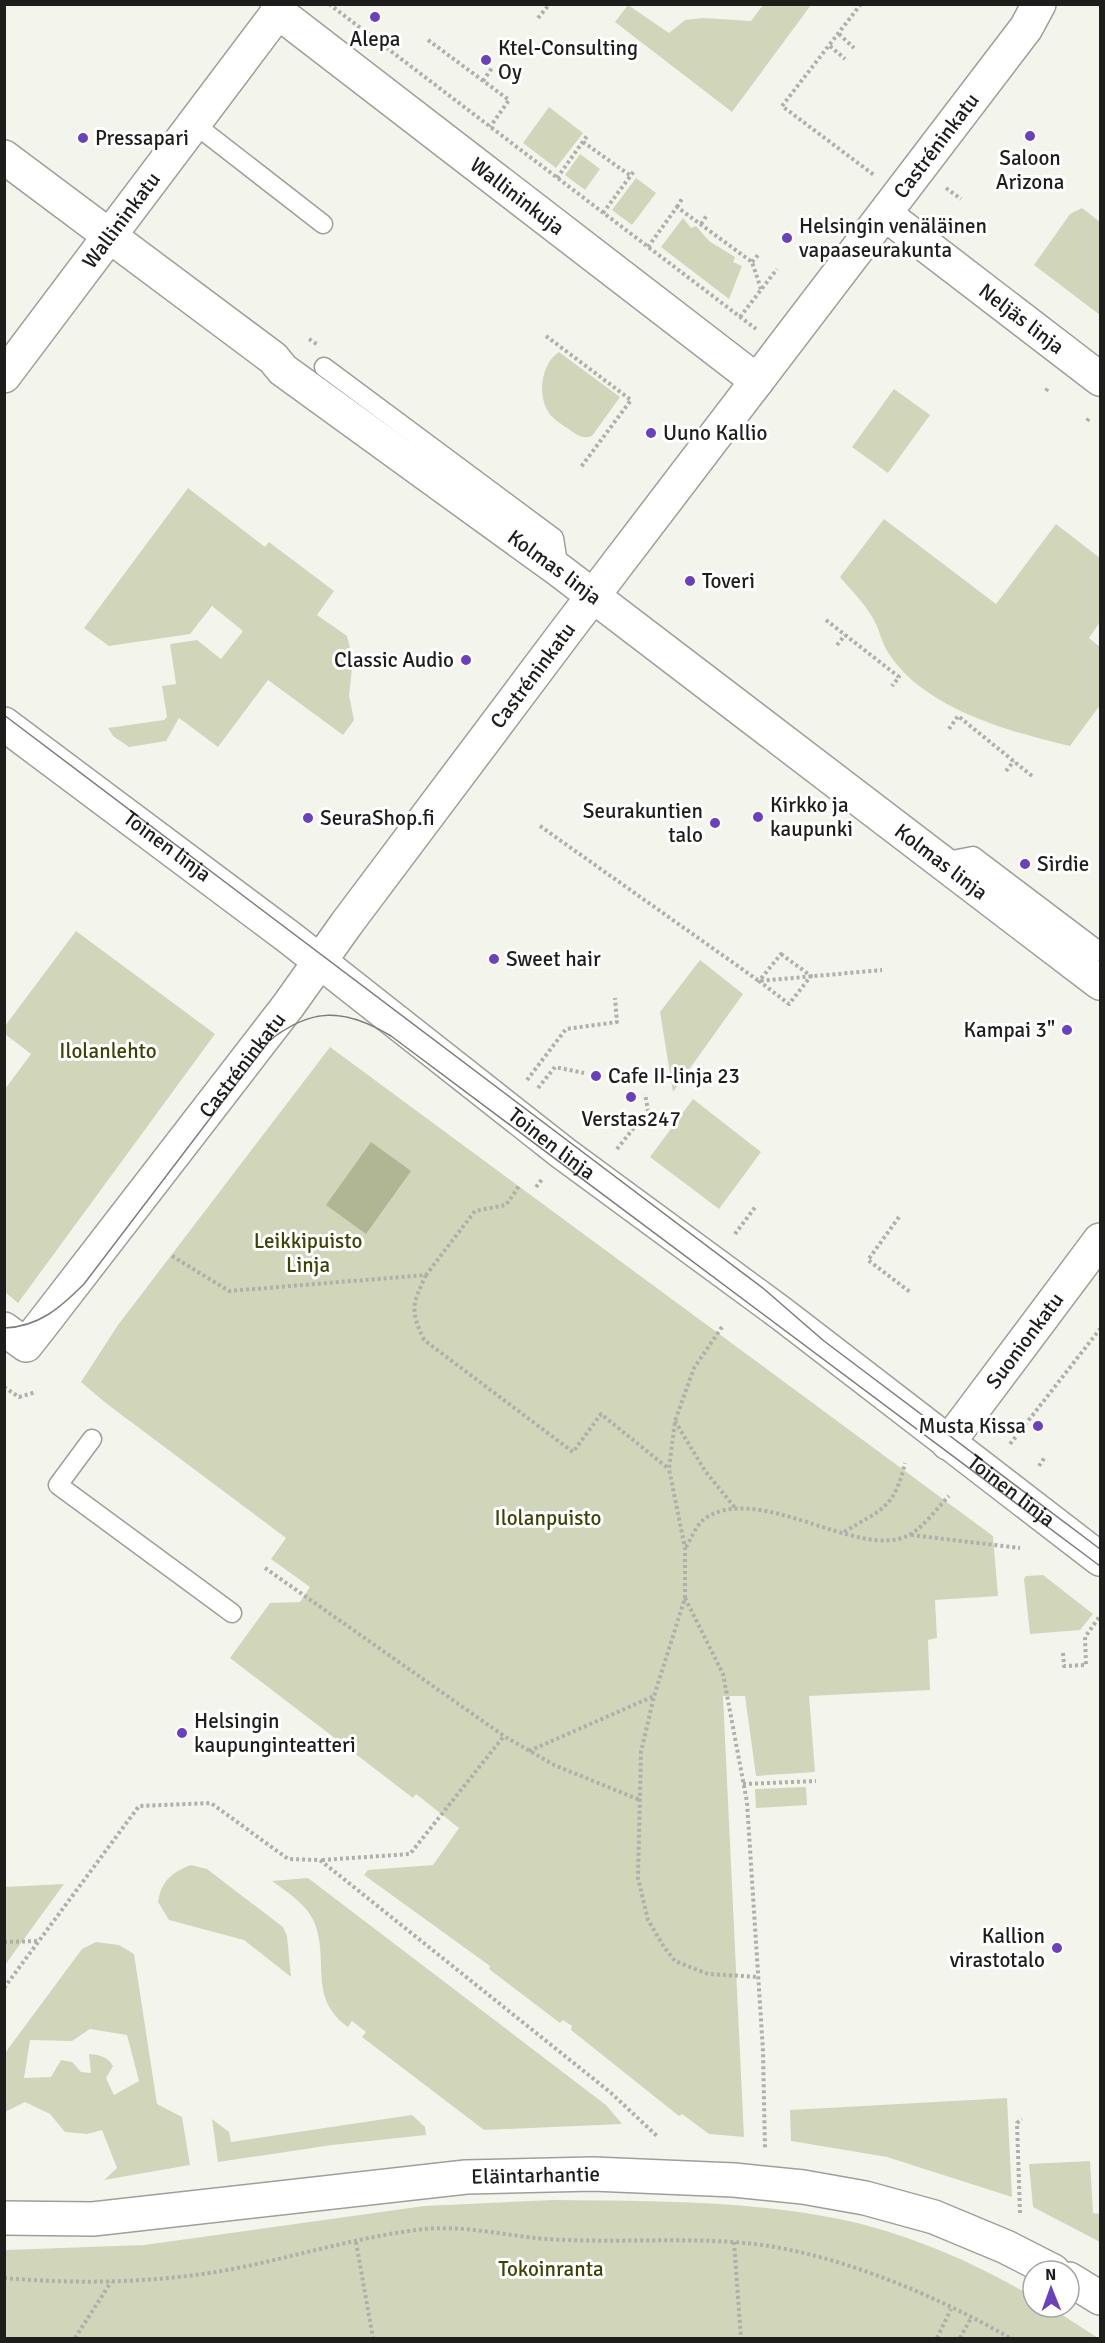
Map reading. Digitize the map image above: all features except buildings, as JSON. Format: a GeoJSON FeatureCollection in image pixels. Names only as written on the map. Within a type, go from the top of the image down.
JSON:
{"type":"FeatureCollection","features":[{"type":"Feature","properties":{"kind":"street","name":"Castréninkatu"},"geometry":{"type":"LineString","coordinates":[[15,1337],[288,1006],[593,596],[1026,28],[1039,4]]}},
{"type":"Feature","properties":{"kind":"street","name":"Wallininkatu"},"geometry":{"type":"LineString","coordinates":[[4,376],[194,123],[277,8]]}},
{"type":"Feature","properties":{"kind":"street","name":"Wallininkuja"},"geometry":{"type":"LineString","coordinates":[[277,8],[757,381]]}},
{"type":"Feature","properties":{"kind":"street","name":"Kolmas linja"},"geometry":{"type":"LineString","coordinates":[[4,157],[273,358],[283,370],[559,570],[1101,983]]}},
{"type":"Feature","properties":{"kind":"street","name":"Neljäs linja"},"geometry":{"type":"LineString","coordinates":[[885,214],[1101,379]]}},
{"type":"Feature","properties":{"kind":"street","name":"Toinen linja"},"geometry":{"type":"LineString","coordinates":[[4,724],[319,962],[563,1153],[782,1314],[1101,1559]]}},
{"type":"Feature","properties":{"kind":"street","name":"Suonionkatu"},"geometry":{"type":"LineString","coordinates":[[948,1443],[1101,1240]]}},
{"type":"Feature","properties":{"kind":"street","name":"Eläintarhantie"},"geometry":{"type":"LineString","coordinates":[[4,2218],[93,2219],[466,2177],[593,2174],[722,2180],[803,2187],[865,2198],[934,2217],[1030,2259]]}},
{"type":"Feature","properties":{"kind":"street"},"geometry":{"type":"LineString","coordinates":[[1081,2286],[1101,2298]]}},
{"type":"Feature","properties":{"kind":"lane"},"geometry":{"type":"LineString","coordinates":[[194,123],[323,224]]}},
{"type":"Feature","properties":{"kind":"lane"},"geometry":{"type":"LineString","coordinates":[[324,367],[554,538],[559,570]]}},
{"type":"Feature","properties":{"kind":"lane"},"geometry":{"type":"LineString","coordinates":[[942,862],[973,856],[1101,952]]}},
{"type":"Feature","properties":{"kind":"lane"},"geometry":{"type":"LineString","coordinates":[[92,1439],[58,1485],[232,1613]]}},
{"type":"Feature","properties":{"kind":"path"},"geometry":{"type":"LineString","coordinates":[[329,4],[757,330]]}},
{"type":"Feature","properties":{"kind":"path"},"geometry":{"type":"LineString","coordinates":[[861,4],[782,106],[875,176]]}},
{"type":"Feature","properties":{"kind":"path"},"geometry":{"type":"LineString","coordinates":[[538,18],[548,6]]}},
{"type":"Feature","properties":{"kind":"path"},"geometry":{"type":"LineString","coordinates":[[839,34],[854,48]]}},
{"type":"Feature","properties":{"kind":"path"},"geometry":{"type":"LineString","coordinates":[[428,40],[509,100],[490,127]]}},
{"type":"Feature","properties":{"kind":"path"},"geometry":{"type":"LineString","coordinates":[[830,46],[845,59]]}},
{"type":"Feature","properties":{"kind":"path"},"geometry":{"type":"LineString","coordinates":[[483,81],[492,68]]}},
{"type":"Feature","properties":{"kind":"path"},"geometry":{"type":"LineString","coordinates":[[557,178],[587,136]]}},
{"type":"Feature","properties":{"kind":"path"},"geometry":{"type":"LineString","coordinates":[[582,142],[631,176]]}},
{"type":"Feature","properties":{"kind":"path"},"geometry":{"type":"LineString","coordinates":[[597,152],[601,147]]}},
{"type":"Feature","properties":{"kind":"path"},"geometry":{"type":"LineString","coordinates":[[610,162],[614,156]]}},
{"type":"Feature","properties":{"kind":"path"},"geometry":{"type":"LineString","coordinates":[[603,213],[634,171]]}},
{"type":"Feature","properties":{"kind":"path"},"geometry":{"type":"LineString","coordinates":[[946,188],[961,199]]}},
{"type":"Feature","properties":{"kind":"path"},"geometry":{"type":"LineString","coordinates":[[648,247],[683,197]]}},
{"type":"Feature","properties":{"kind":"path"},"geometry":{"type":"LineString","coordinates":[[677,207],[752,262],[761,289]]}},
{"type":"Feature","properties":{"kind":"path"},"geometry":{"type":"LineString","coordinates":[[700,225],[707,215]]}},
{"type":"Feature","properties":{"kind":"path"},"geometry":{"type":"LineString","coordinates":[[752,262],[759,254]]}},
{"type":"Feature","properties":{"kind":"path"},"geometry":{"type":"LineString","coordinates":[[740,317],[777,269]]}},
{"type":"Feature","properties":{"kind":"path"},"geometry":{"type":"LineString","coordinates":[[546,336],[631,400],[581,467]]}},
{"type":"Feature","properties":{"kind":"path"},"geometry":{"type":"LineString","coordinates":[[1046,391],[1049,386]]}},
{"type":"Feature","properties":{"kind":"path"},"geometry":{"type":"LineString","coordinates":[[826,620],[900,677],[892,686]]}},
{"type":"Feature","properties":{"kind":"path"},"geometry":{"type":"LineString","coordinates":[[837,645],[845,635]]}},
{"type":"Feature","properties":{"kind":"path"},"geometry":{"type":"LineString","coordinates":[[949,729],[958,716],[1032,776]]}},
{"type":"Feature","properties":{"kind":"path"},"geometry":{"type":"LineString","coordinates":[[1006,771],[1014,761]]}},
{"type":"Feature","properties":{"kind":"path"},"geometry":{"type":"LineString","coordinates":[[540,826],[759,981],[789,1005],[811,976]]}},
{"type":"Feature","properties":{"kind":"path"},"geometry":{"type":"LineString","coordinates":[[759,981],[781,954],[811,976]]}},
{"type":"Feature","properties":{"kind":"path"},"geometry":{"type":"LineString","coordinates":[[759,981],[882,970]]}},
{"type":"Feature","properties":{"kind":"path"},"geometry":{"type":"LineString","coordinates":[[527,1080],[566,1029],[617,1022],[615,998]]}},
{"type":"Feature","properties":{"kind":"path"},"geometry":{"type":"LineString","coordinates":[[538,1089],[555,1066],[584,1073]]}},
{"type":"Feature","properties":{"kind":"path"},"geometry":{"type":"LineString","coordinates":[[617,1149],[648,1110],[645,1094]]}},
{"type":"Feature","properties":{"kind":"path"},"geometry":{"type":"LineString","coordinates":[[519,1186],[506,1205],[475,1212],[426,1275],[416,1297],[413,1317],[424,1340],[573,1452],[601,1414],[669,1469]]}},
{"type":"Feature","properties":{"kind":"path"},"geometry":{"type":"LineString","coordinates":[[735,1234],[756,1206]]}},
{"type":"Feature","properties":{"kind":"path"},"geometry":{"type":"LineString","coordinates":[[899,1217],[868,1260],[910,1292]]}},
{"type":"Feature","properties":{"kind":"path"},"geometry":{"type":"LineString","coordinates":[[172,1256],[229,1291],[426,1275]]}},
{"type":"Feature","properties":{"kind":"path"},"geometry":{"type":"LineString","coordinates":[[722,1327],[694,1368],[675,1421],[669,1469],[685,1548],[686,1598],[654,1696],[641,1752],[638,1878],[641,1899],[655,1934],[675,1961],[708,1974],[759,1977]]}},
{"type":"Feature","properties":{"kind":"path"},"geometry":{"type":"LineString","coordinates":[[1010,1444],[1101,1329]]}},
{"type":"Feature","properties":{"kind":"path"},"geometry":{"type":"LineString","coordinates":[[4,1387],[19,1397],[36,1392]]}},
{"type":"Feature","properties":{"kind":"path"},"geometry":{"type":"LineString","coordinates":[[675,1421],[705,1471],[736,1509]]}},
{"type":"Feature","properties":{"kind":"path"},"geometry":{"type":"LineString","coordinates":[[1007,1421],[1018,1431]]}},
{"type":"Feature","properties":{"kind":"path"},"geometry":{"type":"LineString","coordinates":[[1039,1466],[1045,1458]]}},
{"type":"Feature","properties":{"kind":"path"},"geometry":{"type":"LineString","coordinates":[[843,1532],[889,1505],[899,1489],[905,1463]]}},
{"type":"Feature","properties":{"kind":"path"},"geometry":{"type":"LineString","coordinates":[[685,1548],[702,1521],[736,1509],[764,1510],[870,1539],[896,1539],[910,1534],[949,1496]]}},
{"type":"Feature","properties":{"kind":"path"},"geometry":{"type":"LineString","coordinates":[[910,1534],[1020,1548]]}},
{"type":"Feature","properties":{"kind":"path"},"geometry":{"type":"LineString","coordinates":[[265,1568],[528,1751],[640,1800]]}},
{"type":"Feature","properties":{"kind":"path"},"geometry":{"type":"LineString","coordinates":[[686,1598],[723,1674],[743,1784],[759,1977],[765,2149]]}},
{"type":"Feature","properties":{"kind":"path"},"geometry":{"type":"LineString","coordinates":[[1063,1653],[1064,1666],[1086,1665],[1085,1637],[1101,1616]]}},
{"type":"Feature","properties":{"kind":"path"},"geometry":{"type":"LineString","coordinates":[[528,1751],[654,1696]]}},
{"type":"Feature","properties":{"kind":"path"},"geometry":{"type":"LineString","coordinates":[[4,1988],[139,1806],[211,1803],[288,1859],[320,1860],[410,1854],[504,1736]]}},
{"type":"Feature","properties":{"kind":"path"},"geometry":{"type":"LineString","coordinates":[[743,1784],[816,1781]]}},
{"type":"Feature","properties":{"kind":"path"},"geometry":{"type":"LineString","coordinates":[[320,1860],[610,2092],[657,2136]]}},
{"type":"Feature","properties":{"kind":"path"},"geometry":{"type":"LineString","coordinates":[[4,1942],[40,1941]]}},
{"type":"Feature","properties":{"kind":"path"},"geometry":{"type":"LineString","coordinates":[[1020,2213],[1017,2122],[1022,2119]]}},
{"type":"Feature","properties":{"kind":"path"},"geometry":{"type":"LineString","coordinates":[[4,2278],[111,2282],[216,2272],[425,2229],[469,2230],[547,2239],[734,2242],[776,2248],[823,2259],[872,2275],[951,2308],[1010,2338]]}},
{"type":"Feature","properties":{"kind":"path"},"geometry":{"type":"LineString","coordinates":[[356,2242],[373,2338]]}},
{"type":"Feature","properties":{"kind":"path"},"geometry":{"type":"LineString","coordinates":[[734,2242],[741,2338]]}},
{"type":"Feature","properties":{"kind":"path"},"geometry":{"type":"LineString","coordinates":[[75,2338],[111,2282]]}},
{"type":"Feature","properties":{"kind":"path"},"geometry":{"type":"LineString","coordinates":[[937,2338],[951,2308]]}},
{"type":"Feature","properties":{"kind":"path"},"geometry":{"type":"LineString","coordinates":[[960,2338],[971,2318]]}},
{"type":"Feature","properties":{"kind":"green space"},"geometry":{"type":"Polygon","coordinates":[[[628,5],[669,33],[685,20],[703,18],[751,21],[763,5],[811,5],[732,112],[615,22],[628,5]]]}},
{"type":"Feature","properties":{"kind":"green space"},"geometry":{"type":"Polygon","coordinates":[[[549,107],[583,133],[556,168],[523,143],[549,107]]]}},
{"type":"Feature","properties":{"kind":"green space"},"geometry":{"type":"Polygon","coordinates":[[[580,154],[600,169],[585,190],[565,175],[580,154]]]}},
{"type":"Feature","properties":{"kind":"green space"},"geometry":{"type":"Polygon","coordinates":[[[636,178],[656,193],[632,225],[612,210],[636,178]]]}},
{"type":"Feature","properties":{"kind":"green space"},"geometry":{"type":"Polygon","coordinates":[[[1082,208],[1100,222],[1100,315],[1034,265],[1070,214],[1082,208]]]}},
{"type":"Feature","properties":{"kind":"green space"},"geometry":{"type":"Polygon","coordinates":[[[683,218],[691,228],[696,226],[709,241],[735,257],[733,262],[742,266],[729,299],[661,247],[683,218]]]}},
{"type":"Feature","properties":{"kind":"green space"},"geometry":{"type":"Polygon","coordinates":[[[559,352],[620,397],[592,436],[582,437],[573,432],[553,417],[545,406],[542,389],[545,372],[548,364],[559,352]]]}},
{"type":"Feature","properties":{"kind":"green space"},"geometry":{"type":"Polygon","coordinates":[[[894,389],[930,415],[888,473],[852,447],[894,389]]]}},
{"type":"Feature","properties":{"kind":"green space"},"geometry":{"type":"Polygon","coordinates":[[[188,488],[265,547],[269,542],[334,591],[317,615],[347,636],[353,660],[349,695],[354,720],[343,735],[268,680],[218,747],[179,718],[166,741],[129,747],[113,736],[108,728],[164,720],[167,717],[162,686],[176,684],[170,644],[197,640],[221,659],[243,631],[212,606],[190,634],[109,646],[84,628],[188,488]]]}},
{"type":"Feature","properties":{"kind":"green space"},"geometry":{"type":"Polygon","coordinates":[[[884,519],[996,604],[1056,524],[1100,558],[1100,622],[1089,638],[1100,647],[1100,705],[1070,746],[996,725],[946,704],[924,690],[889,654],[870,614],[840,577],[884,519]]]}},
{"type":"Feature","properties":{"kind":"green space","name":"Ilolanlehto"},"geometry":{"type":"Polygon","coordinates":[[[76,931],[215,1034],[18,1303],[5,1292],[5,1089],[31,1054],[5,1034],[5,1026],[76,931]]]}},
{"type":"Feature","properties":{"kind":"green space"},"geometry":{"type":"Polygon","coordinates":[[[700,960],[743,994],[673,1092],[660,1012],[700,960]]]}},
{"type":"Feature","properties":{"kind":"green space","name":"Ilolanpuisto"},"geometry":{"type":"Polygon","coordinates":[[[330,1047],[993,1536],[998,1596],[935,1600],[937,1638],[928,1640],[930,1690],[809,1696],[815,1772],[756,1776],[745,1696],[723,1696],[744,2137],[709,2134],[682,2114],[679,2116],[571,2030],[572,2026],[563,2020],[560,2023],[489,1969],[490,1966],[364,1875],[368,1870],[433,1865],[459,1828],[416,1794],[413,1798],[230,1658],[270,1603],[300,1602],[310,1587],[271,1559],[286,1538],[81,1382],[118,1325],[330,1047]]]}},
{"type":"Feature","properties":{"kind":"green space"},"geometry":{"type":"Polygon","coordinates":[[[693,1099],[761,1152],[719,1209],[650,1157],[693,1099]]]}},
{"type":"Feature","properties":{"kind":"green space"},"geometry":{"type":"Polygon","coordinates":[[[1043,1575],[1093,1614],[1080,1630],[1030,1634],[1024,1579],[1026,1576],[1043,1575]]]}},
{"type":"Feature","properties":{"kind":"green space"},"geometry":{"type":"Polygon","coordinates":[[[806,1787],[807,1805],[756,1808],[755,1789],[806,1787]]]}},
{"type":"Feature","properties":{"kind":"green space"},"geometry":{"type":"Polygon","coordinates":[[[191,1865],[207,1869],[283,1927],[287,1936],[291,1977],[244,1940],[169,1920],[158,1902],[162,1888],[173,1874],[191,1865]]]}},
{"type":"Feature","properties":{"kind":"green space"},"geometry":{"type":"Polygon","coordinates":[[[308,1878],[606,2105],[622,2124],[484,2130],[362,2037],[366,2032],[352,2021],[348,2027],[336,2016],[324,1992],[319,1938],[312,1917],[296,1900],[272,1881],[308,1878]]]}},
{"type":"Feature","properties":{"kind":"green space"},"geometry":{"type":"Polygon","coordinates":[[[64,1884],[5,1965],[5,1887],[64,1884]]]}},
{"type":"Feature","properties":{"kind":"green space"},"geometry":{"type":"Polygon","coordinates":[[[96,1942],[119,1945],[134,1954],[157,2104],[182,2117],[190,2165],[104,2180],[117,2168],[102,2130],[87,2134],[65,2132],[50,2114],[25,2102],[5,2112],[5,2053],[82,1949],[96,1942]],[[90,2029],[72,2041],[30,2040],[24,2078],[51,2077],[61,2060],[72,2062],[81,2072],[91,2073],[89,2054],[97,2055],[106,2059],[113,2066],[106,2078],[114,2095],[139,2081],[127,2035],[90,2029]]]}},
{"type":"Feature","properties":{"kind":"green space"},"geometry":{"type":"Polygon","coordinates":[[[1007,2098],[1012,2197],[887,2157],[791,2141],[790,2110],[1007,2098]]]}},
{"type":"Feature","properties":{"kind":"green space"},"geometry":{"type":"Polygon","coordinates":[[[412,2115],[425,2127],[426,2135],[332,2145],[218,2162],[212,2119],[229,2132],[231,2142],[412,2115]]]}},
{"type":"Feature","properties":{"kind":"green space"},"geometry":{"type":"Polygon","coordinates":[[[1090,2161],[1093,2213],[1100,2214],[1100,2242],[1033,2207],[1029,2164],[1090,2161]]]}},
{"type":"Feature","properties":{"kind":"green space","name":"Tokoinranta"},"geometry":{"type":"Polygon","coordinates":[[[553,2200],[661,2201],[769,2208],[839,2219],[890,2232],[939,2250],[1011,2284],[1021,2290],[1021,2319],[1069,2319],[1098,2338],[5,2338],[5,2250],[144,2245],[424,2206],[553,2200]]]}},
{"type":"Feature","properties":{"kind":"shaded area"},"geometry":{"type":"Polygon","coordinates":[[[371,1142],[411,1171],[366,1234],[326,1205],[371,1142]]]}},
{"type":"Feature","properties":{"kind":"tram line"},"geometry":{"type":"LineString","coordinates":[[4,715],[764,1289],[824,1341],[1100,1549]]}},
{"type":"Feature","properties":{"kind":"tram line"},"geometry":{"type":"LineString","coordinates":[[4,1328],[17,1327],[39,1320],[58,1308],[84,1284],[269,1041],[299,1022],[314,1017],[343,1016],[358,1020],[391,1036],[1100,1566]]}},
{"type":"Feature","properties":{"kind":"place","name":"Alepa"},"geometry":{"type":"Point","coordinates":[375,17]}},
{"type":"Feature","properties":{"kind":"place","name":"Ktel-Consulting Oy"},"geometry":{"type":"Point","coordinates":[486,60]}},
{"type":"Feature","properties":{"kind":"place","name":"Saloon Arizona"},"geometry":{"type":"Point","coordinates":[1030,136]}},
{"type":"Feature","properties":{"kind":"place","name":"Pressapari"},"geometry":{"type":"Point","coordinates":[83,138]}},
{"type":"Feature","properties":{"kind":"place","name":"Helsingin venäläinen vapaaseurakunta"},"geometry":{"type":"Point","coordinates":[787,238]}},
{"type":"Feature","properties":{"kind":"place","name":"Uuno Kallio"},"geometry":{"type":"Point","coordinates":[651,433]}},
{"type":"Feature","properties":{"kind":"place","name":"Toveri"},"geometry":{"type":"Point","coordinates":[690,581]}},
{"type":"Feature","properties":{"kind":"place","name":"Classic Audio"},"geometry":{"type":"Point","coordinates":[466,660]}},
{"type":"Feature","properties":{"kind":"place","name":"Kirkko ja kaupunki"},"geometry":{"type":"Point","coordinates":[758,817]}},
{"type":"Feature","properties":{"kind":"place","name":"SeuraShop.fi"},"geometry":{"type":"Point","coordinates":[308,818]}},
{"type":"Feature","properties":{"kind":"place","name":"Seurakuntien talo"},"geometry":{"type":"Point","coordinates":[715,823]}},
{"type":"Feature","properties":{"kind":"place","name":"Sirdie"},"geometry":{"type":"Point","coordinates":[1025,864]}},
{"type":"Feature","properties":{"kind":"place","name":"Sweet hair"},"geometry":{"type":"Point","coordinates":[494,959]}},
{"type":"Feature","properties":{"kind":"place","name":"Kampai 3\""},"geometry":{"type":"Point","coordinates":[1067,1030]}},
{"type":"Feature","properties":{"kind":"place","name":"Cafe II-linja 23"},"geometry":{"type":"Point","coordinates":[596,1076]}},
{"type":"Feature","properties":{"kind":"place","name":"Verstas247"},"geometry":{"type":"Point","coordinates":[631,1097]}},
{"type":"Feature","properties":{"kind":"place","name":"Musta Kissa"},"geometry":{"type":"Point","coordinates":[1038,1426]}},
{"type":"Feature","properties":{"kind":"place","name":"Helsingin kaupunginteatteri"},"geometry":{"type":"Point","coordinates":[182,1733]}},
{"type":"Feature","properties":{"kind":"place","name":"Kallion virastotalo"},"geometry":{"type":"Point","coordinates":[1057,1948]}},
{"type":"Feature","properties":{"kind":"park label","name":"Leikkipuisto Linja"},"geometry":{"type":"Point","coordinates":[308,1253]}}]}
